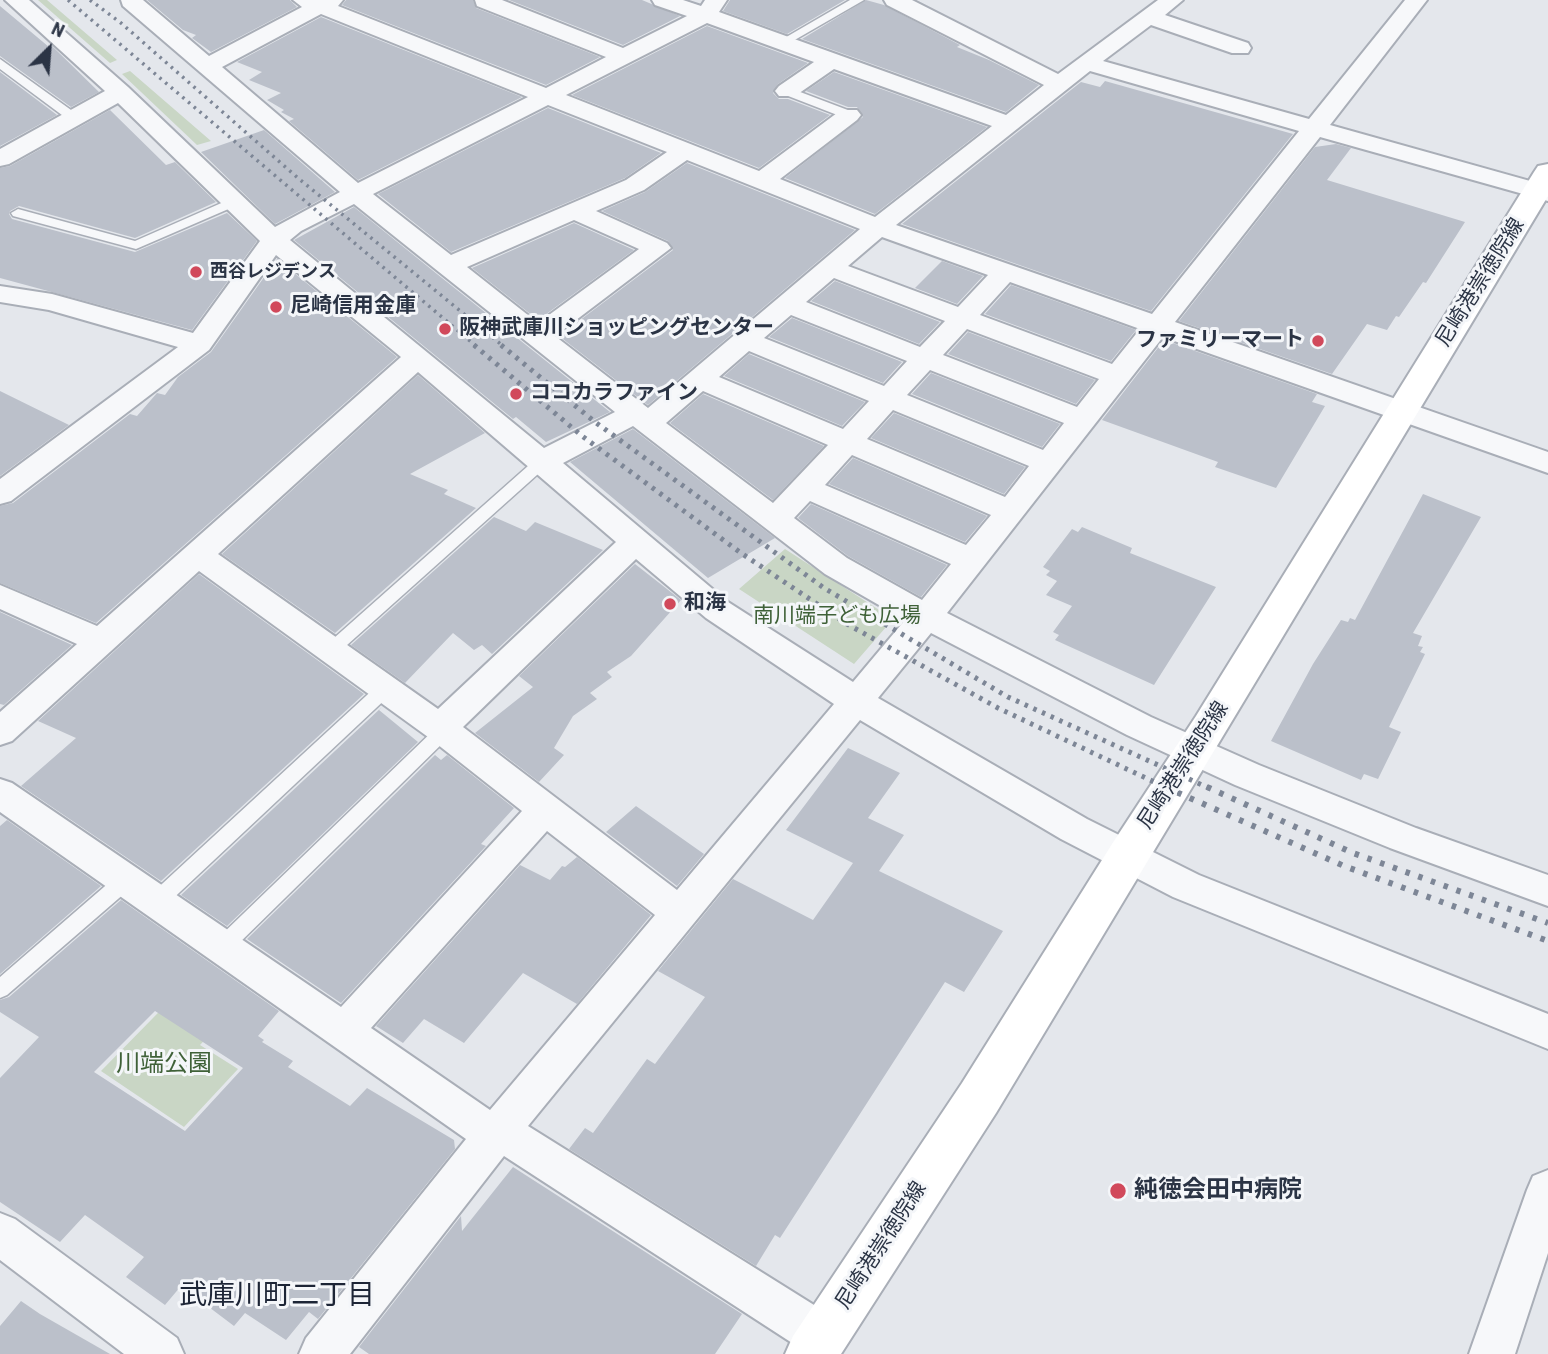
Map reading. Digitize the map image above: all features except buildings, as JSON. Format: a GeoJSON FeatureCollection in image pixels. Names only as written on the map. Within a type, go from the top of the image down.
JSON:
{"type":"FeatureCollection","features":[{"type":"Feature","properties":{"kind":"main road","name":"尼崎港崇徳院線"},"geometry":{"type":"LineString","coordinates":[[816,1345],[979,1098],[1544,186]]}},
{"type":"Feature","properties":{"kind":"street"},"geometry":{"type":"LineString","coordinates":[[16,0],[120,92],[274,240],[418,357],[717,610],[856,702],[1074,829],[1186,886],[1548,1032]]}},
{"type":"Feature","properties":{"kind":"street"},"geometry":{"type":"LineString","coordinates":[[487,0],[485,1],[623,56]]}},
{"type":"Feature","properties":{"kind":"street"},"geometry":{"type":"LineString","coordinates":[[663,0],[711,8],[782,43],[1010,124]]}},
{"type":"Feature","properties":{"kind":"street"},"geometry":{"type":"LineString","coordinates":[[323,1354],[497,1133],[926,617],[1416,0]]}},
{"type":"Feature","properties":{"kind":"street"},"geometry":{"type":"LineString","coordinates":[[131,1],[358,195],[641,418],[836,566],[926,617],[1139,726],[1247,775],[1403,838],[1548,891]]}},
{"type":"Feature","properties":{"kind":"street"},"geometry":{"type":"LineString","coordinates":[[903,1],[1060,84]]}},
{"type":"Feature","properties":{"kind":"street"},"geometry":{"type":"LineString","coordinates":[[209,65],[319,2],[546,97],[878,227],[1548,463]]}},
{"type":"Feature","properties":{"kind":"street"},"geometry":{"type":"LineString","coordinates":[[0,494],[199,344],[274,240],[292,226],[358,195],[711,8]]}},
{"type":"Feature","properties":{"kind":"street"},"geometry":{"type":"LineString","coordinates":[[542,462],[641,418],[699,379],[878,227],[1160,8],[1240,48]]}},
{"type":"Feature","properties":{"kind":"street"},"geometry":{"type":"LineString","coordinates":[[787,91],[830,61]]}},
{"type":"Feature","properties":{"kind":"street"},"geometry":{"type":"LineString","coordinates":[[1086,63],[1315,127],[1544,186]]}},
{"type":"Feature","properties":{"kind":"street"},"geometry":{"type":"LineString","coordinates":[[0,159],[120,92]]}},
{"type":"Feature","properties":{"kind":"street"},"geometry":{"type":"LineString","coordinates":[[762,181],[849,115]]}},
{"type":"Feature","properties":{"kind":"street"},"geometry":{"type":"LineString","coordinates":[[449,266],[635,185],[684,151]]}},
{"type":"Feature","properties":{"kind":"street"},"geometry":{"type":"LineString","coordinates":[[537,336],[658,248],[574,211]]}},
{"type":"Feature","properties":{"kind":"street"},"geometry":{"type":"LineString","coordinates":[[830,268],[1116,376]]}},
{"type":"Feature","properties":{"kind":"street"},"geometry":{"type":"LineString","coordinates":[[776,519],[1005,272]]}},
{"type":"Feature","properties":{"kind":"street"},"geometry":{"type":"LineString","coordinates":[[0,294],[52,302],[199,344]]}},
{"type":"Feature","properties":{"kind":"street"},"geometry":{"type":"LineString","coordinates":[[787,304],[1082,420]]}},
{"type":"Feature","properties":{"kind":"street"},"geometry":{"type":"LineString","coordinates":[[745,340],[1048,463]]}},
{"type":"Feature","properties":{"kind":"street"},"geometry":{"type":"LineString","coordinates":[[0,732],[418,357]]}},
{"type":"Feature","properties":{"kind":"street"},"geometry":{"type":"LineString","coordinates":[[699,379],[1010,511]]}},
{"type":"Feature","properties":{"kind":"street"},"geometry":{"type":"LineString","coordinates":[[806,488],[971,560]]}},
{"type":"Feature","properties":{"kind":"street"},"geometry":{"type":"LineString","coordinates":[[442,730],[636,541]]}},
{"type":"Feature","properties":{"kind":"street"},"geometry":{"type":"LineString","coordinates":[[197,554],[442,730],[680,913]]}},
{"type":"Feature","properties":{"kind":"street"},"geometry":{"type":"LineString","coordinates":[[0,596],[100,641]]}},
{"type":"Feature","properties":{"kind":"street"},"geometry":{"type":"LineString","coordinates":[[0,793],[344,1031],[816,1345]]}},
{"type":"Feature","properties":{"kind":"street"},"geometry":{"type":"LineString","coordinates":[[344,1031],[545,809]]}},
{"type":"Feature","properties":{"kind":"street"},"geometry":{"type":"LineString","coordinates":[[1492,1354],[1546,1199]]}},
{"type":"Feature","properties":{"kind":"street"},"geometry":{"type":"LineString","coordinates":[[0,1234],[161,1354]]}},
{"type":"Feature","properties":{"kind":"lane"},"geometry":{"type":"LineString","coordinates":[[782,43],[858,0]]}},
{"type":"Feature","properties":{"kind":"lane"},"geometry":{"type":"LineString","coordinates":[[0,63],[74,118]]}},
{"type":"Feature","properties":{"kind":"lane"},"geometry":{"type":"LineString","coordinates":[[787,91],[849,115]]}},
{"type":"Feature","properties":{"kind":"lane"},"geometry":{"type":"LineString","coordinates":[[18,213],[136,246],[235,201]]}},
{"type":"Feature","properties":{"kind":"lane"},"geometry":{"type":"LineString","coordinates":[[331,650],[542,462]]}},
{"type":"Feature","properties":{"kind":"lane"},"geometry":{"type":"LineString","coordinates":[[157,901],[385,689]]}},
{"type":"Feature","properties":{"kind":"lane"},"geometry":{"type":"LineString","coordinates":[[222,947],[442,730]]}},
{"type":"Feature","properties":{"kind":"lane"},"geometry":{"type":"LineString","coordinates":[[0,989],[126,880]]}},
{"type":"Feature","properties":{"kind":"green space"},"geometry":{"type":"Polygon","coordinates":[[[38,0],[47,0],[117,60],[110,63],[38,0]]]}},
{"type":"Feature","properties":{"kind":"green space"},"geometry":{"type":"Polygon","coordinates":[[[130,71],[211,141],[197,145],[122,74],[130,71]]]}},
{"type":"Feature","properties":{"kind":"green space","name":"南川端子ども広場"},"geometry":{"type":"Polygon","coordinates":[[[785,549],[893,619],[854,664],[739,589],[785,549]]]}},
{"type":"Feature","properties":{"kind":"green space","name":"川端公園"},"geometry":{"type":"Polygon","coordinates":[[[204,966],[249,993],[200,1045],[238,1069],[184,1127],[101,1071],[204,966]]]}},
{"type":"Feature","properties":{"kind":"railway"},"geometry":{"type":"LineString","coordinates":[[68,0],[476,346]]}},
{"type":"Feature","properties":{"kind":"railway"},"geometry":{"type":"LineString","coordinates":[[90,0],[121,23],[298,178],[503,346]]}},
{"type":"Feature","properties":{"kind":"railway"},"geometry":{"type":"LineString","coordinates":[[474,345],[582,436],[741,553],[847,624],[998,708],[1169,789]]}},
{"type":"Feature","properties":{"kind":"railway"},"geometry":{"type":"LineString","coordinates":[[501,345],[595,422],[824,588],[1008,697],[1211,789]]}},
{"type":"Feature","properties":{"kind":"railway"},"geometry":{"type":"LineString","coordinates":[[1165,787],[1344,866],[1548,941]]}},
{"type":"Feature","properties":{"kind":"railway"},"geometry":{"type":"LineString","coordinates":[[1207,787],[1353,853],[1548,923]]}},
{"type":"Feature","properties":{"kind":"place","name":"西谷レジデンス"},"geometry":{"type":"Point","coordinates":[196,272]}},
{"type":"Feature","properties":{"kind":"place","name":"尼崎信用金庫"},"geometry":{"type":"Point","coordinates":[276,307]}},
{"type":"Feature","properties":{"kind":"place","name":"阪神武庫川ショッピングセンター"},"geometry":{"type":"Point","coordinates":[445,329]}},
{"type":"Feature","properties":{"kind":"place","name":"ファミリーマート"},"geometry":{"type":"Point","coordinates":[1318,341]}},
{"type":"Feature","properties":{"kind":"place","name":"ココカラファイン"},"geometry":{"type":"Point","coordinates":[516,394]}},
{"type":"Feature","properties":{"kind":"place","name":"和海"},"geometry":{"type":"Point","coordinates":[670,604]}},
{"type":"Feature","properties":{"kind":"place","name":"純徳会田中病院"},"geometry":{"type":"Point","coordinates":[1118,1191]}},
{"type":"Feature","properties":{"kind":"district","name":"武庫川町二丁目"},"geometry":{"type":"Point","coordinates":[277,1297]}}]}
